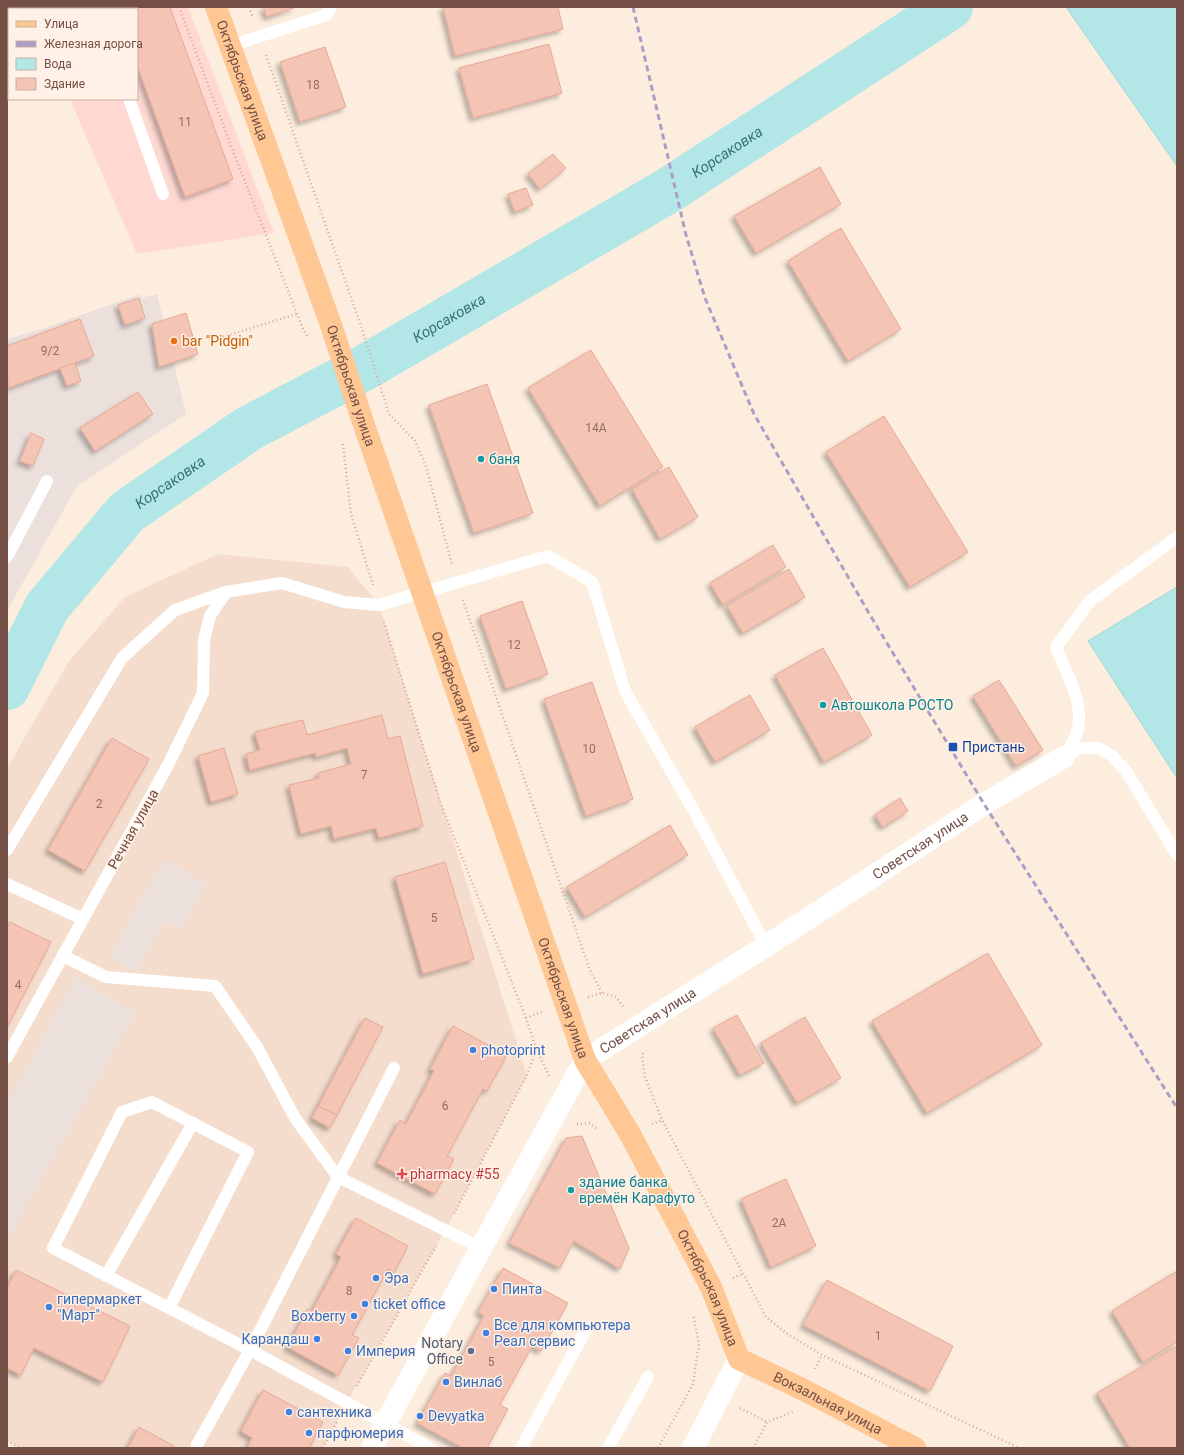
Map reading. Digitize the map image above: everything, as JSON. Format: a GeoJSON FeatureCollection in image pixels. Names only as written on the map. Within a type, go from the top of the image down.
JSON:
{"type":"FeatureCollection","features":[{"type":"Feature","properties":{"kind":"main road","name":"Октябрьская улица"},"geometry":{"type":"LineString","coordinates":[[216,7],[331,325],[364,425],[586,1060],[630,1134],[711,1287],[739,1359]]}},
{"type":"Feature","properties":{"kind":"main road","name":"Вокзальная улица"},"geometry":{"type":"LineString","coordinates":[[739,1359],[804,1390],[915,1448]]}},
{"type":"Feature","properties":{"kind":"street","name":"Советская улица"},"geometry":{"type":"LineString","coordinates":[[372,1448],[586,1060],[766,946],[984,804],[1064,757]]}},
{"type":"Feature","properties":{"kind":"street"},"geometry":{"type":"LineString","coordinates":[[693,1448],[739,1359]]}},
{"type":"Feature","properties":{"kind":"lane"},"geometry":{"type":"LineString","coordinates":[[230,46],[326,15],[331,7]]}},
{"type":"Feature","properties":{"kind":"lane"},"geometry":{"type":"LineString","coordinates":[[129,100],[163,194]]}},
{"type":"Feature","properties":{"kind":"lane"},"geometry":{"type":"LineString","coordinates":[[7,557],[47,481]]}},
{"type":"Feature","properties":{"kind":"lane"},"geometry":{"type":"LineString","coordinates":[[1064,757],[1074,740],[1079,722],[1078,700],[1056,647],[1090,601],[1177,537]]}},
{"type":"Feature","properties":{"kind":"lane"},"geometry":{"type":"LineString","coordinates":[[7,850],[122,658],[175,610],[226,592],[282,583],[344,602],[379,605],[548,556],[592,582],[625,691],[694,812],[766,946]]}},
{"type":"Feature","properties":{"kind":"lane","name":"Речная улица"},"geometry":{"type":"LineString","coordinates":[[7,1057],[168,765],[203,693],[204,640],[210,616],[226,592]]}},
{"type":"Feature","properties":{"kind":"lane"},"geometry":{"type":"LineString","coordinates":[[1064,757],[1079,748],[1099,748],[1112,756],[1126,771],[1177,855]]}},
{"type":"Feature","properties":{"kind":"lane"},"geometry":{"type":"LineString","coordinates":[[7,884],[83,919]]}},
{"type":"Feature","properties":{"kind":"lane"},"geometry":{"type":"LineString","coordinates":[[63,956],[106,977],[215,986],[257,1047],[295,1118],[338,1177],[481,1248]]}},
{"type":"Feature","properties":{"kind":"lane"},"geometry":{"type":"LineString","coordinates":[[197,1445],[250,1350],[394,1068]]}},
{"type":"Feature","properties":{"kind":"lane"},"geometry":{"type":"LineString","coordinates":[[169,1308],[248,1152],[152,1102],[122,1112],[53,1248],[250,1350],[430,1448]]}},
{"type":"Feature","properties":{"kind":"lane"},"geometry":{"type":"LineString","coordinates":[[106,1276],[193,1123]]}},
{"type":"Feature","properties":{"kind":"lane"},"geometry":{"type":"LineString","coordinates":[[521,1448],[587,1328]]}},
{"type":"Feature","properties":{"kind":"lane"},"geometry":{"type":"LineString","coordinates":[[608,1448],[648,1377]]}},
{"type":"Feature","properties":{"kind":"path"},"geometry":{"type":"LineString","coordinates":[[179,7],[231,146],[303,329],[309,339]]}},
{"type":"Feature","properties":{"kind":"path"},"geometry":{"type":"LineString","coordinates":[[249,7],[254,22]]}},
{"type":"Feature","properties":{"kind":"path"},"geometry":{"type":"LineString","coordinates":[[265,52],[361,326],[388,414],[415,442],[426,466],[457,582],[589,968],[602,993],[616,997]]}},
{"type":"Feature","properties":{"kind":"path"},"geometry":{"type":"LineString","coordinates":[[219,338],[297,314]]}},
{"type":"Feature","properties":{"kind":"path"},"geometry":{"type":"LineString","coordinates":[[323,1448],[347,1402],[445,1231],[527,1075],[532,1062],[535,1045],[526,1018],[441,804],[351,514],[342,438]]}},
{"type":"Feature","properties":{"kind":"path"},"geometry":{"type":"LineString","coordinates":[[645,1050],[642,1055],[645,1077],[662,1120],[766,1317],[786,1333],[822,1355],[1019,1448]]}},
{"type":"Feature","properties":{"kind":"path"},"geometry":{"type":"LineString","coordinates":[[570,1124],[590,1123],[601,1132]]}},
{"type":"Feature","properties":{"kind":"path"},"geometry":{"type":"LineString","coordinates":[[658,1448],[693,1384],[699,1344],[692,1309]]}},
{"type":"Feature","properties":{"kind":"path"},"geometry":{"type":"LineString","coordinates":[[753,1448],[767,1422],[795,1411]]}},
{"type":"Feature","properties":{"kind":"path"},"geometry":{"type":"LineString","coordinates":[[7,1441],[20,1448]]}},
{"type":"Feature","properties":{"kind":"shaded area"},"geometry":{"type":"Polygon","coordinates":[[[7,7],[188,7],[274,233],[137,254],[70,100],[138,100],[138,8],[8,8],[7,95],[7,7]]]}},
{"type":"Feature","properties":{"kind":"shaded area"},"geometry":{"type":"Polygon","coordinates":[[[140,294],[142,298],[157,294],[186,414],[77,486],[7,611],[7,339],[45,328],[140,294]]]}},
{"type":"Feature","properties":{"kind":"shaded area"},"geometry":{"type":"Polygon","coordinates":[[[218,554],[348,567],[379,605],[527,1075],[445,1231],[347,1402],[323,1448],[20,1448],[7,1441],[7,768],[69,661],[125,597],[218,554]]]}},
{"type":"Feature","properties":{"kind":"shaded area"},"geometry":{"type":"Polygon","coordinates":[[[163,859],[207,884],[182,930],[165,921],[137,972],[109,957],[163,859]]]}},
{"type":"Feature","properties":{"kind":"shaded area"},"geometry":{"type":"Polygon","coordinates":[[[76,977],[136,1013],[7,1240],[7,1103],[76,977]]]}},
{"type":"Feature","properties":{"kind":"water"},"geometry":{"type":"Polygon","coordinates":[[[1066,7],[1177,7],[1177,166],[1066,7]]]}},
{"type":"Feature","properties":{"kind":"water"},"geometry":{"type":"Polygon","coordinates":[[[1177,587],[1177,778],[1088,641],[1177,587]]]}},
{"type":"Feature","properties":{"kind":"building"},"geometry":{"type":"Polygon","coordinates":[[[170,7],[233,179],[185,197],[138,68],[138,8],[116,8],[170,7]]]}},
{"type":"Feature","properties":{"kind":"building"},"geometry":{"type":"Polygon","coordinates":[[[263,7],[296,7],[267,17],[263,7]]]}},
{"type":"Feature","properties":{"kind":"building"},"geometry":{"type":"Polygon","coordinates":[[[443,7],[558,7],[563,29],[455,56],[443,7]]]}},
{"type":"Feature","properties":{"kind":"building"},"geometry":{"type":"Polygon","coordinates":[[[549,44],[562,93],[473,118],[459,68],[549,44]]]}},
{"type":"Feature","properties":{"kind":"building"},"geometry":{"type":"Polygon","coordinates":[[[325,47],[346,107],[300,122],[280,62],[325,47]]]}},
{"type":"Feature","properties":{"kind":"building"},"geometry":{"type":"Polygon","coordinates":[[[553,154],[566,168],[540,189],[528,174],[553,154]]]}},
{"type":"Feature","properties":{"kind":"building"},"geometry":{"type":"Polygon","coordinates":[[[820,167],[841,204],[756,253],[734,216],[820,167]]]}},
{"type":"Feature","properties":{"kind":"building"},"geometry":{"type":"Polygon","coordinates":[[[526,188],[533,205],[515,212],[508,194],[526,188]]]}},
{"type":"Feature","properties":{"kind":"building"},"geometry":{"type":"Polygon","coordinates":[[[841,228],[901,329],[848,361],[788,261],[841,228]]]}},
{"type":"Feature","properties":{"kind":"building"},"geometry":{"type":"Polygon","coordinates":[[[139,298],[145,318],[125,325],[118,305],[139,298]]]}},
{"type":"Feature","properties":{"kind":"building","name":"bar \"Pidgin\""},"geometry":{"type":"Polygon","coordinates":[[[186,313],[198,354],[159,367],[152,324],[186,313]]]}},
{"type":"Feature","properties":{"kind":"building"},"geometry":{"type":"Polygon","coordinates":[[[80,319],[94,356],[8,388],[7,346],[80,319]]]}},
{"type":"Feature","properties":{"kind":"building"},"geometry":{"type":"Polygon","coordinates":[[[591,350],[663,467],[600,506],[528,388],[591,350]]]}},
{"type":"Feature","properties":{"kind":"building"},"geometry":{"type":"Polygon","coordinates":[[[75,363],[81,381],[67,386],[60,368],[75,363]]]}},
{"type":"Feature","properties":{"kind":"building","name":"баня"},"geometry":{"type":"Polygon","coordinates":[[[487,384],[533,513],[474,533],[429,405],[487,384]]]}},
{"type":"Feature","properties":{"kind":"building"},"geometry":{"type":"Polygon","coordinates":[[[138,392],[153,414],[95,451],[80,428],[138,392]]]}},
{"type":"Feature","properties":{"kind":"building"},"geometry":{"type":"Polygon","coordinates":[[[884,416],[968,552],[910,587],[826,452],[884,416]]]}},
{"type":"Feature","properties":{"kind":"building"},"geometry":{"type":"Polygon","coordinates":[[[31,433],[44,439],[33,466],[20,461],[31,433]]]}},
{"type":"Feature","properties":{"kind":"building"},"geometry":{"type":"Polygon","coordinates":[[[669,467],[698,517],[660,539],[632,489],[669,467]]]}},
{"type":"Feature","properties":{"kind":"building"},"geometry":{"type":"Polygon","coordinates":[[[773,545],[786,567],[723,605],[710,583],[773,545]]]}},
{"type":"Feature","properties":{"kind":"building"},"geometry":{"type":"Polygon","coordinates":[[[789,569],[805,597],[743,633],[727,606],[789,569]]]}},
{"type":"Feature","properties":{"kind":"building"},"geometry":{"type":"Polygon","coordinates":[[[522,601],[548,674],[506,689],[480,616],[522,601]]]}},
{"type":"Feature","properties":{"kind":"building","name":"Автошкола РОСТО"},"geometry":{"type":"Polygon","coordinates":[[[823,648],[872,735],[824,762],[775,675],[823,648]]]}},
{"type":"Feature","properties":{"kind":"building"},"geometry":{"type":"Polygon","coordinates":[[[999,680],[1043,750],[1016,766],[973,696],[999,680]]]}},
{"type":"Feature","properties":{"kind":"building"},"geometry":{"type":"Polygon","coordinates":[[[592,682],[633,799],[586,816],[544,699],[592,682]]]}},
{"type":"Feature","properties":{"kind":"building"},"geometry":{"type":"Polygon","coordinates":[[[750,695],[770,730],[715,762],[695,727],[750,695]]]}},
{"type":"Feature","properties":{"kind":"building"},"geometry":{"type":"Polygon","coordinates":[[[382,715],[388,739],[400,736],[423,826],[379,838],[376,828],[334,839],[331,826],[301,834],[289,785],[319,778],[318,773],[351,764],[347,748],[316,757],[315,753],[250,770],[246,754],[260,750],[255,732],[303,720],[307,735],[382,715]]]}},
{"type":"Feature","properties":{"kind":"building"},"geometry":{"type":"Polygon","coordinates":[[[112,738],[149,759],[85,871],[48,850],[112,738]]]}},
{"type":"Feature","properties":{"kind":"building"},"geometry":{"type":"Polygon","coordinates":[[[224,748],[238,794],[211,802],[198,756],[224,748]]]}},
{"type":"Feature","properties":{"kind":"building"},"geometry":{"type":"Polygon","coordinates":[[[900,798],[908,811],[883,827],[875,815],[900,798]]]}},
{"type":"Feature","properties":{"kind":"building"},"geometry":{"type":"Polygon","coordinates":[[[670,825],[688,855],[585,917],[567,887],[670,825]]]}},
{"type":"Feature","properties":{"kind":"building"},"geometry":{"type":"Polygon","coordinates":[[[445,862],[474,959],[423,974],[395,877],[445,862]]]}},
{"type":"Feature","properties":{"kind":"building"},"geometry":{"type":"Polygon","coordinates":[[[10,922],[51,942],[7,1027],[7,928],[10,922]]]}},
{"type":"Feature","properties":{"kind":"building"},"geometry":{"type":"Polygon","coordinates":[[[988,953],[1042,1045],[927,1113],[872,1021],[988,953]]]}},
{"type":"Feature","properties":{"kind":"building"},"geometry":{"type":"Polygon","coordinates":[[[737,1015],[764,1063],[740,1075],[713,1028],[737,1015]]]}},
{"type":"Feature","properties":{"kind":"building"},"geometry":{"type":"Polygon","coordinates":[[[805,1017],[841,1078],[797,1103],[761,1043],[805,1017]]]}},
{"type":"Feature","properties":{"kind":"building"},"geometry":{"type":"Polygon","coordinates":[[[365,1018],[383,1027],[337,1115],[318,1106],[365,1018]]]}},
{"type":"Feature","properties":{"kind":"building"},"geometry":{"type":"Polygon","coordinates":[[[453,1026],[507,1055],[487,1091],[483,1089],[447,1156],[454,1159],[435,1194],[377,1163],[400,1120],[406,1124],[434,1071],[430,1069],[453,1026]]]}},
{"type":"Feature","properties":{"kind":"building"},"geometry":{"type":"Polygon","coordinates":[[[318,1106],[337,1115],[330,1128],[312,1118],[318,1106]]]}},
{"type":"Feature","properties":{"kind":"building","name":"здание банка времён Карафуто"},"geometry":{"type":"Polygon","coordinates":[[[582,1136],[629,1248],[620,1269],[574,1241],[560,1268],[509,1243],[566,1138],[582,1136]]]}},
{"type":"Feature","properties":{"kind":"building"},"geometry":{"type":"Polygon","coordinates":[[[786,1179],[816,1246],[771,1267],[741,1199],[786,1179]]]}},
{"type":"Feature","properties":{"kind":"building"},"geometry":{"type":"Polygon","coordinates":[[[356,1218],[408,1246],[394,1273],[388,1269],[352,1335],[359,1338],[338,1375],[287,1347],[308,1309],[312,1311],[341,1257],[336,1254],[356,1218]]]}},
{"type":"Feature","properties":{"kind":"building"},"geometry":{"type":"Polygon","coordinates":[[[503,1268],[568,1303],[541,1351],[532,1346],[500,1405],[508,1409],[487,1448],[463,1448],[417,1423],[445,1373],[451,1376],[484,1316],[478,1312],[503,1268]]]}},
{"type":"Feature","properties":{"kind":"building","name":"гипермаркет \"Март\""},"geometry":{"type":"Polygon","coordinates":[[[16,1270],[130,1326],[103,1382],[34,1348],[21,1375],[7,1368],[7,1288],[16,1270]]]}},
{"type":"Feature","properties":{"kind":"building"},"geometry":{"type":"Polygon","coordinates":[[[1177,1271],[1177,1342],[1143,1362],[1112,1311],[1177,1271]]]}},
{"type":"Feature","properties":{"kind":"building"},"geometry":{"type":"Polygon","coordinates":[[[827,1280],[953,1346],[930,1391],[803,1325],[827,1280]]]}},
{"type":"Feature","properties":{"kind":"building"},"geometry":{"type":"Polygon","coordinates":[[[1177,1346],[1177,1448],[1130,1448],[1097,1393],[1177,1346]]]}},
{"type":"Feature","properties":{"kind":"building"},"geometry":{"type":"Polygon","coordinates":[[[263,1390],[323,1422],[309,1448],[247,1448],[252,1438],[241,1431],[263,1390]]]}},
{"type":"Feature","properties":{"kind":"building"},"geometry":{"type":"Polygon","coordinates":[[[139,1427],[174,1446],[173,1448],[128,1448],[139,1427]]]}},
{"type":"Feature","properties":{"kind":"waterway","name":"Корсаковка"},"geometry":{"type":"LineString","coordinates":[[7,687],[47,607],[127,512],[248,429],[364,368],[669,190],[950,7]]}},
{"type":"Feature","properties":{"kind":"railway"},"geometry":{"type":"LineString","coordinates":[[633,7],[686,235],[705,298],[754,414],[870,615],[984,804],[1177,1108]]}},
{"type":"Feature","properties":{"kind":"place","name":"bar \"Pidgin\""},"geometry":{"type":"Point","coordinates":[174,341]}},
{"type":"Feature","properties":{"kind":"place","name":"баня"},"geometry":{"type":"Point","coordinates":[481,459]}},
{"type":"Feature","properties":{"kind":"place","name":"Автошкола РОСТО"},"geometry":{"type":"Point","coordinates":[823,705]}},
{"type":"Feature","properties":{"kind":"place","name":"Пристань"},"geometry":{"type":"Point","coordinates":[953,747]}},
{"type":"Feature","properties":{"kind":"place","name":"photoprint"},"geometry":{"type":"Point","coordinates":[473,1050]}},
{"type":"Feature","properties":{"kind":"place","name":"pharmacy #55"},"geometry":{"type":"Point","coordinates":[402,1174]}},
{"type":"Feature","properties":{"kind":"place","name":"здание банка времён Карафуто"},"geometry":{"type":"Point","coordinates":[571,1190]}},
{"type":"Feature","properties":{"kind":"place","name":"Эра"},"geometry":{"type":"Point","coordinates":[376,1278]}},
{"type":"Feature","properties":{"kind":"place","name":"Пинта"},"geometry":{"type":"Point","coordinates":[494,1289]}},
{"type":"Feature","properties":{"kind":"place","name":"ticket office"},"geometry":{"type":"Point","coordinates":[365,1304]}},
{"type":"Feature","properties":{"kind":"place","name":"гипермаркет \"Март\""},"geometry":{"type":"Point","coordinates":[49,1307]}},
{"type":"Feature","properties":{"kind":"place","name":"Boxberry"},"geometry":{"type":"Point","coordinates":[354,1316]}},
{"type":"Feature","properties":{"kind":"place","name":"Все для компьютера Реал сервис"},"geometry":{"type":"Point","coordinates":[486,1333]}},
{"type":"Feature","properties":{"kind":"place","name":"Карандаш"},"geometry":{"type":"Point","coordinates":[317,1339]}},
{"type":"Feature","properties":{"kind":"place","name":"Империя"},"geometry":{"type":"Point","coordinates":[348,1351]}},
{"type":"Feature","properties":{"kind":"place","name":"Notary Office"},"geometry":{"type":"Point","coordinates":[471,1351]}},
{"type":"Feature","properties":{"kind":"place","name":"Винлаб"},"geometry":{"type":"Point","coordinates":[446,1382]}},
{"type":"Feature","properties":{"kind":"place","name":"сантехника"},"geometry":{"type":"Point","coordinates":[289,1412]}},
{"type":"Feature","properties":{"kind":"place","name":"Devyatka"},"geometry":{"type":"Point","coordinates":[420,1416]}},
{"type":"Feature","properties":{"kind":"place","name":"парфюмерия"},"geometry":{"type":"Point","coordinates":[309,1433]}}]}
